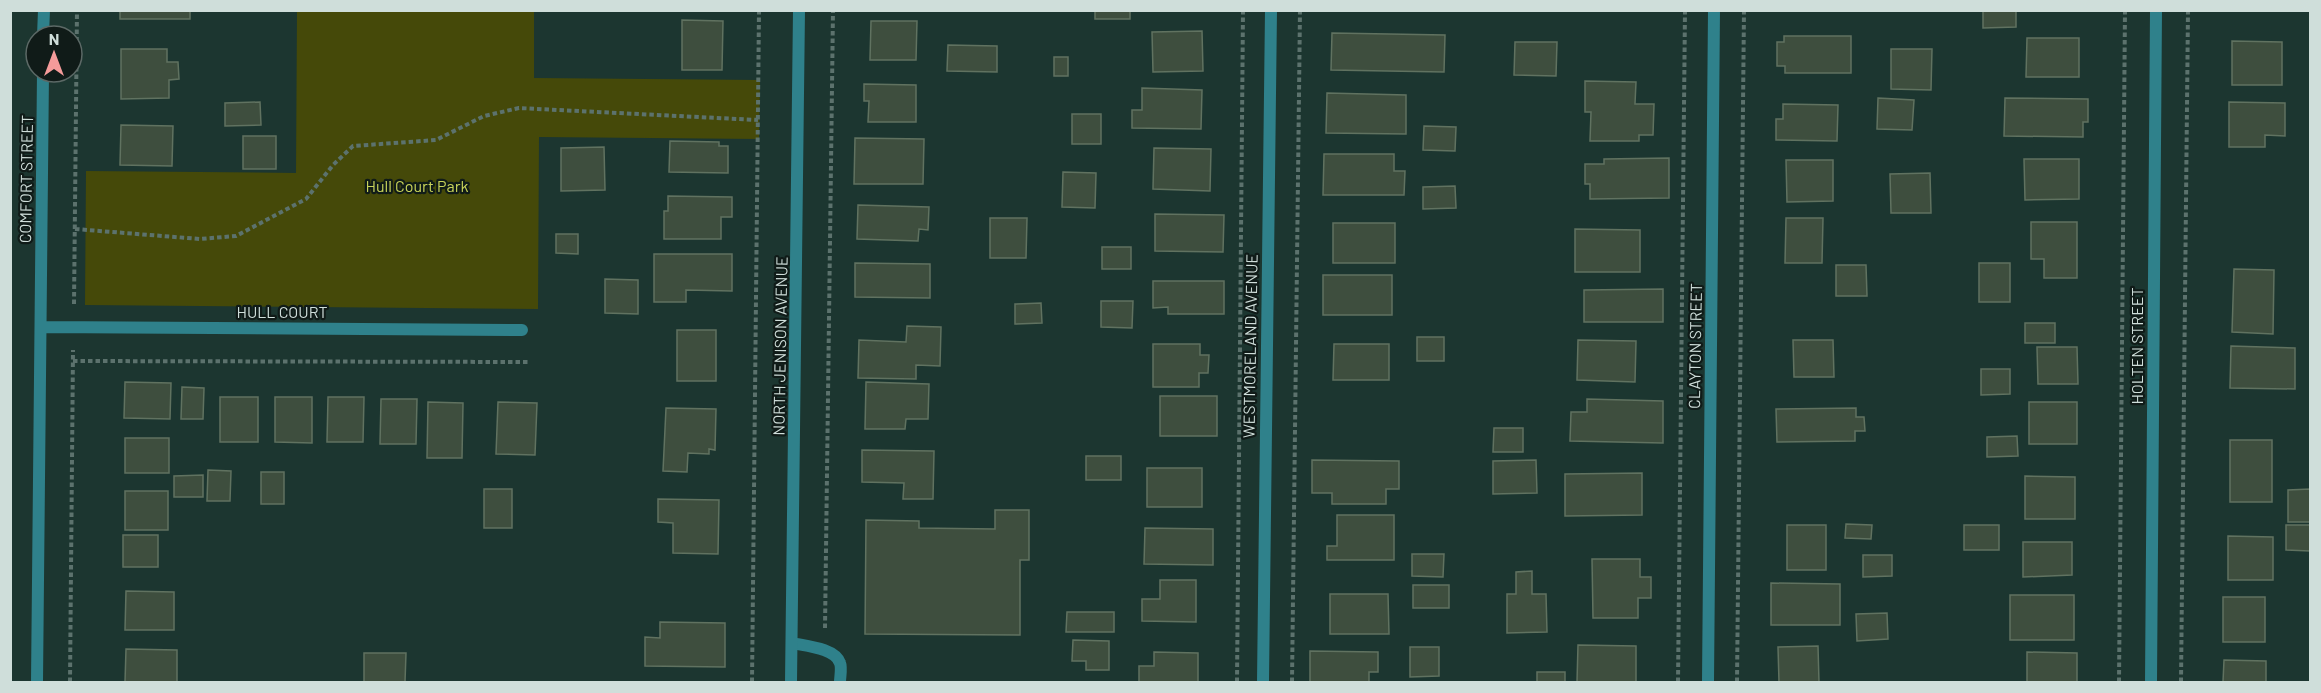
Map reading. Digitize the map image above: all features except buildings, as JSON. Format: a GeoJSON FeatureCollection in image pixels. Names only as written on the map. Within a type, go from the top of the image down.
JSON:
{"type":"FeatureCollection","features":[{"type":"Feature","properties":{"kind":"street","name":"NORTH JENISON AVENUE"},"geometry":{"type":"LineString","coordinates":[[791,682],[799,10]]}},
{"type":"Feature","properties":{"kind":"street","name":"WESTMORELAND AVENUE"},"geometry":{"type":"LineString","coordinates":[[1263,682],[1271,10]]}},
{"type":"Feature","properties":{"kind":"street","name":"CLAYTON STREET"},"geometry":{"type":"LineString","coordinates":[[1708,682],[1714,10]]}},
{"type":"Feature","properties":{"kind":"street","name":"HOLTEN STREET"},"geometry":{"type":"LineString","coordinates":[[2151,682],[2156,10]]}},
{"type":"Feature","properties":{"kind":"street","name":"COMFORT STREET"},"geometry":{"type":"LineString","coordinates":[[37,682],[43,84]]}},
{"type":"Feature","properties":{"kind":"street","name":"HULL COURT"},"geometry":{"type":"LineString","coordinates":[[41,327],[522,330]]}},
{"type":"Feature","properties":{"kind":"street"},"geometry":{"type":"LineString","coordinates":[[792,643],[825,651],[836,657],[840,663],[840,682]]}},
{"type":"Feature","properties":{"kind":"path"},"geometry":{"type":"LineString","coordinates":[[752,682],[759,10]]}},
{"type":"Feature","properties":{"kind":"path"},"geometry":{"type":"LineString","coordinates":[[825,651],[833,10]]}},
{"type":"Feature","properties":{"kind":"path"},"geometry":{"type":"LineString","coordinates":[[1237,682],[1243,10]]}},
{"type":"Feature","properties":{"kind":"path"},"geometry":{"type":"LineString","coordinates":[[1292,682],[1299,10]]}},
{"type":"Feature","properties":{"kind":"path"},"geometry":{"type":"LineString","coordinates":[[1678,682],[1684,10]]}},
{"type":"Feature","properties":{"kind":"path"},"geometry":{"type":"LineString","coordinates":[[1737,682],[1744,10]]}},
{"type":"Feature","properties":{"kind":"path"},"geometry":{"type":"LineString","coordinates":[[2119,682],[2124,10]]}},
{"type":"Feature","properties":{"kind":"path"},"geometry":{"type":"LineString","coordinates":[[2181,682],[2188,10]]}},
{"type":"Feature","properties":{"kind":"path"},"geometry":{"type":"LineString","coordinates":[[75,229],[200,239],[236,236],[306,199],[333,165],[353,146],[436,140],[484,116],[519,108],[758,120]]}},
{"type":"Feature","properties":{"kind":"path"},"geometry":{"type":"LineString","coordinates":[[73,361],[528,362]]}},
{"type":"Feature","properties":{"kind":"green space","name":"Hull Court Park"},"geometry":{"type":"Polygon","coordinates":[[[297,11],[534,11],[534,78],[760,80],[759,139],[539,137],[538,309],[85,305],[86,171],[296,173],[297,11]]]}}]}
